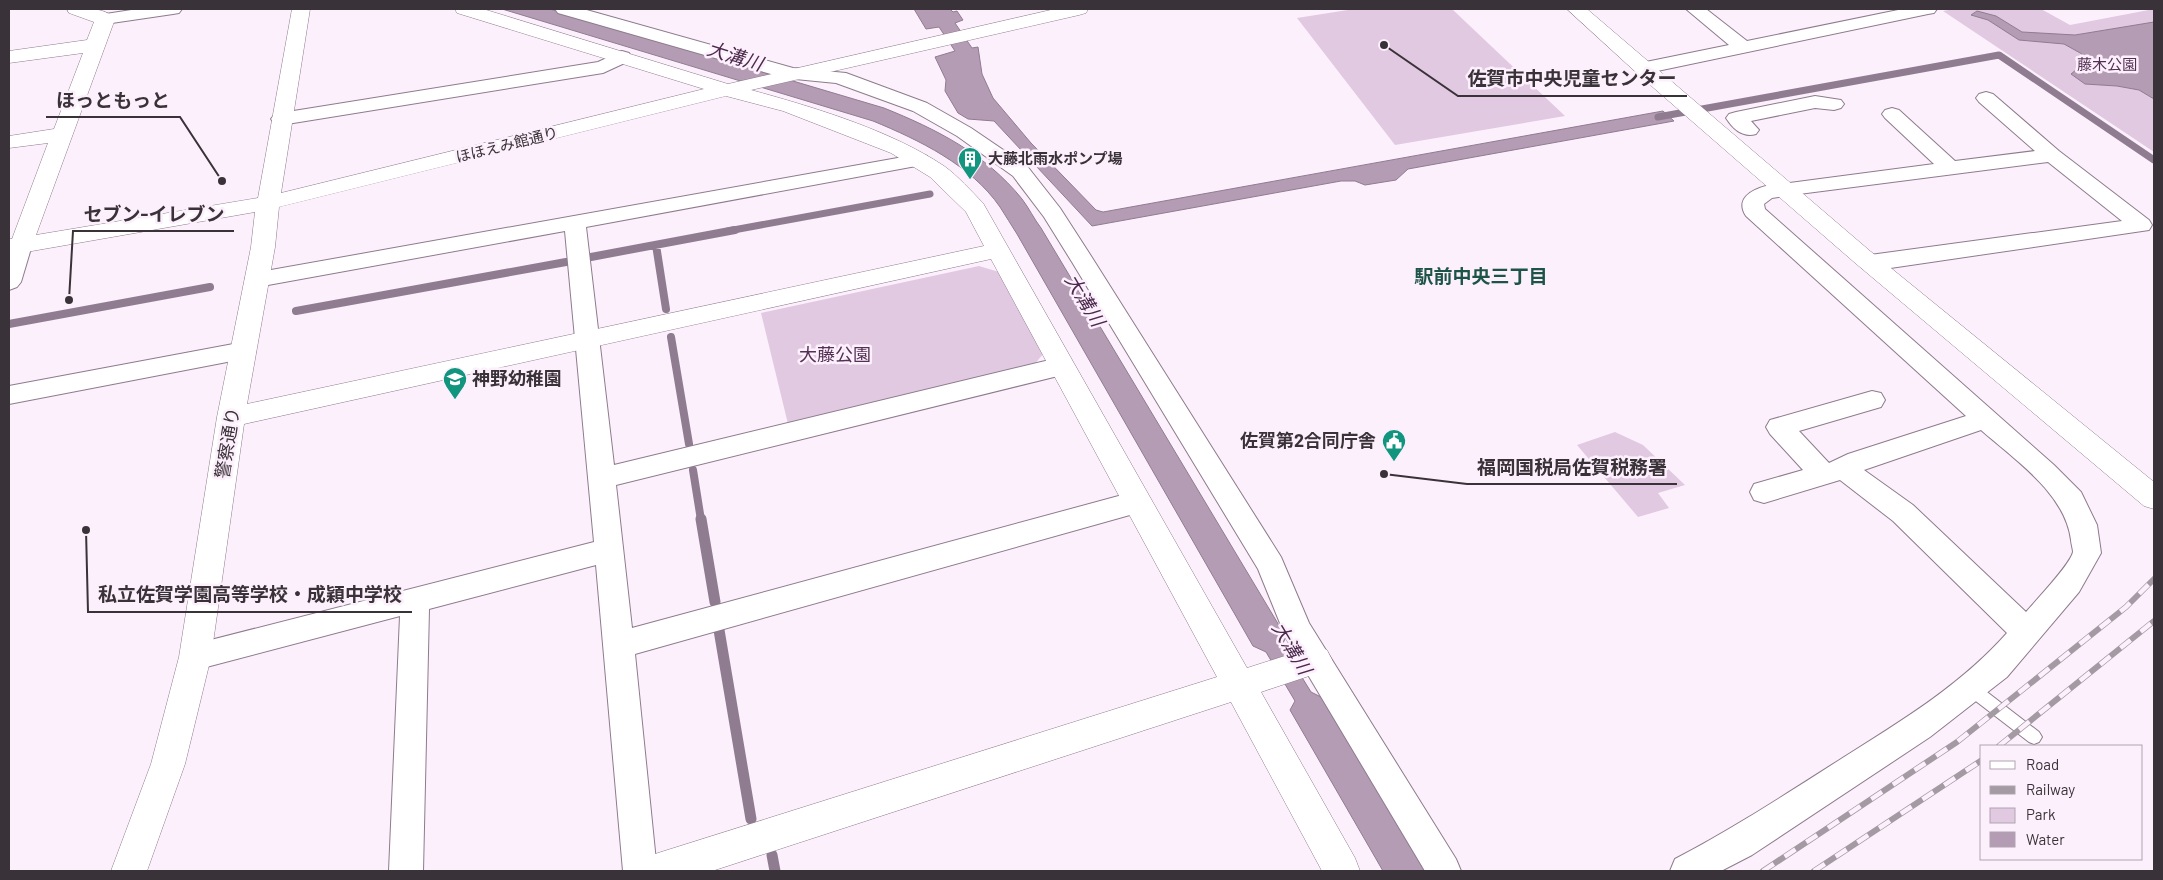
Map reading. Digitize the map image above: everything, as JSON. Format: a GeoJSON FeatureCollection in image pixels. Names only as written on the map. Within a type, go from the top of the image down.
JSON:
{"type":"FeatureCollection","features":[{"type":"Feature","properties":{"kind":"street"},"geometry":{"type":"LineString","coordinates":[[76,9],[105,19],[173,9]]}},
{"type":"Feature","properties":{"kind":"street","name":"警察通り"},"geometry":{"type":"LineString","coordinates":[[129,871],[168,764],[195,657],[232,417],[257,279],[301,9]]}},
{"type":"Feature","properties":{"kind":"street"},"geometry":{"type":"LineString","coordinates":[[464,9],[622,57],[739,89],[899,148],[938,172],[975,208],[1342,871]]}},
{"type":"Feature","properties":{"kind":"street"},"geometry":{"type":"LineString","coordinates":[[564,9],[788,76],[839,78],[920,107],[964,132],[1020,171],[1052,213],[1083,261],[1271,565],[1310,662],[1444,871]]}},
{"type":"Feature","properties":{"kind":"street"},"geometry":{"type":"LineString","coordinates":[[788,76],[943,38],[1079,9]]}},
{"type":"Feature","properties":{"kind":"street"},"geometry":{"type":"LineString","coordinates":[[1576,9],[1782,190],[2154,498]]}},
{"type":"Feature","properties":{"kind":"street"},"geometry":{"type":"LineString","coordinates":[[1695,9],[1743,47]]}},
{"type":"Feature","properties":{"kind":"street"},"geometry":{"type":"LineString","coordinates":[[1642,68],[1923,9]]}},
{"type":"Feature","properties":{"kind":"street"},"geometry":{"type":"LineString","coordinates":[[9,282],[15,246],[63,134],[105,19]]}},
{"type":"Feature","properties":{"kind":"street"},"geometry":{"type":"LineString","coordinates":[[9,57],[96,45]]}},
{"type":"Feature","properties":{"kind":"street"},"geometry":{"type":"LineString","coordinates":[[282,119],[603,68],[622,57]]}},
{"type":"Feature","properties":{"kind":"street","name":"ほほえみ館通り"},"geometry":{"type":"LineString","coordinates":[[15,246],[268,203],[788,76]]}},
{"type":"Feature","properties":{"kind":"street"},"geometry":{"type":"LineString","coordinates":[[1870,264],[2142,225],[2052,155],[1986,98]]}},
{"type":"Feature","properties":{"kind":"street"},"geometry":{"type":"LineString","coordinates":[[1703,121],[1742,124],[1815,102],[1834,104]]}},
{"type":"Feature","properties":{"kind":"street"},"geometry":{"type":"LineString","coordinates":[[1892,114],[1950,168]]}},
{"type":"Feature","properties":{"kind":"street"},"geometry":{"type":"LineString","coordinates":[[9,142],[63,134]]}},
{"type":"Feature","properties":{"kind":"street"},"geometry":{"type":"LineString","coordinates":[[1697,869],[1919,727],[1996,667],[2069,583],[2087,553],[2084,525],[2071,500],[2045,472],[1754,210],[1753,202],[1766,193],[1782,190],[2052,155]]}},
{"type":"Feature","properties":{"kind":"street"},"geometry":{"type":"LineString","coordinates":[[257,279],[920,160]]}},
{"type":"Feature","properties":{"kind":"street"},"geometry":{"type":"LineString","coordinates":[[575,223],[619,645],[640,871]]}},
{"type":"Feature","properties":{"kind":"street"},"geometry":{"type":"LineString","coordinates":[[232,417],[999,250]]}},
{"type":"Feature","properties":{"kind":"street"},"geometry":{"type":"LineString","coordinates":[[9,396],[244,351]]}},
{"type":"Feature","properties":{"kind":"street"},"geometry":{"type":"LineString","coordinates":[[601,478],[1062,366]]}},
{"type":"Feature","properties":{"kind":"street"},"geometry":{"type":"LineString","coordinates":[[1872,400],[1779,427],[1834,472],[1903,514],[1991,596],[2026,632]]}},
{"type":"Feature","properties":{"kind":"street"},"geometry":{"type":"LineString","coordinates":[[1764,492],[1834,472],[1857,461],[1985,419]]}},
{"type":"Feature","properties":{"kind":"street"},"geometry":{"type":"LineString","coordinates":[[619,645],[1137,502]]}},
{"type":"Feature","properties":{"kind":"street"},"geometry":{"type":"LineString","coordinates":[[195,657],[608,550]]}},
{"type":"Feature","properties":{"kind":"street"},"geometry":{"type":"LineString","coordinates":[[406,871],[415,600]]}},
{"type":"Feature","properties":{"kind":"street"},"geometry":{"type":"LineString","coordinates":[[658,871],[1310,662]]}},
{"type":"Feature","properties":{"kind":"lane"},"geometry":{"type":"LineString","coordinates":[[1969,687],[2034,737]]}},
{"type":"Feature","properties":{"kind":"green space"},"geometry":{"type":"Polygon","coordinates":[[[1354,9],[1452,9],[1565,116],[1395,145],[1297,18],[1354,9]]]}},
{"type":"Feature","properties":{"kind":"green space","name":"藤木公園"},"geometry":{"type":"Polygon","coordinates":[[[1954,9],[2041,9],[2070,25],[2154,9],[2154,152],[1943,11],[1954,9]]]}},
{"type":"Feature","properties":{"kind":"green space","name":"大藤公園"},"geometry":{"type":"Polygon","coordinates":[[[979,266],[999,272],[1043,354],[1034,365],[788,424],[761,313],[979,266]]]}},
{"type":"Feature","properties":{"kind":"green space"},"geometry":{"type":"Polygon","coordinates":[[[1615,432],[1643,445],[1685,485],[1658,493],[1669,508],[1638,517],[1577,445],[1615,432]]]}},
{"type":"Feature","properties":{"kind":"water"},"geometry":{"type":"Polygon","coordinates":[[[502,9],[550,9],[884,108],[959,144],[993,169],[1022,199],[1041,228],[1286,637],[1282,645],[1311,692],[1323,698],[1410,842],[1430,871],[1383,871],[1290,710],[1295,701],[1266,652],[1253,646],[1017,234],[988,192],[959,166],[943,155],[926,145],[873,121],[502,9]]]}},
{"type":"Feature","properties":{"kind":"water"},"geometry":{"type":"Polygon","coordinates":[[[914,9],[950,9],[953,12],[957,11],[963,20],[955,23],[972,48],[978,47],[982,74],[993,98],[1031,143],[1096,210],[1103,212],[1663,111],[1674,121],[1408,169],[1396,180],[1365,185],[1355,181],[1341,181],[1092,226],[994,121],[968,119],[958,113],[945,91],[946,80],[935,57],[955,51],[939,27],[926,29],[914,9]]]}},
{"type":"Feature","properties":{"kind":"water"},"geometry":{"type":"Polygon","coordinates":[[[1977,11],[1996,16],[2022,32],[2075,35],[2154,22],[2154,99],[2139,90],[2117,86],[2085,84],[2071,74],[2083,64],[2082,54],[2064,44],[2019,40],[1988,20],[1971,15],[1977,11]]]}},
{"type":"Feature","properties":{"kind":"waterway"},"geometry":{"type":"LineString","coordinates":[[1658,117],[1999,55],[2154,160]]}},
{"type":"Feature","properties":{"kind":"waterway"},"geometry":{"type":"LineString","coordinates":[[728,231],[930,194]]}},
{"type":"Feature","properties":{"kind":"waterway"},"geometry":{"type":"LineString","coordinates":[[591,257],[735,230]]}},
{"type":"Feature","properties":{"kind":"waterway"},"geometry":{"type":"LineString","coordinates":[[656,245],[666,309]]}},
{"type":"Feature","properties":{"kind":"waterway"},"geometry":{"type":"LineString","coordinates":[[296,311],[566,262]]}},
{"type":"Feature","properties":{"kind":"waterway"},"geometry":{"type":"LineString","coordinates":[[9,324],[210,287]]}},
{"type":"Feature","properties":{"kind":"waterway"},"geometry":{"type":"LineString","coordinates":[[671,337],[689,444]]}},
{"type":"Feature","properties":{"kind":"waterway"},"geometry":{"type":"LineString","coordinates":[[693,470],[701,520]]}},
{"type":"Feature","properties":{"kind":"waterway"},"geometry":{"type":"LineString","coordinates":[[701,519],[715,602]]}},
{"type":"Feature","properties":{"kind":"waterway"},"geometry":{"type":"LineString","coordinates":[[719,630],[751,819]]}},
{"type":"Feature","properties":{"kind":"waterway"},"geometry":{"type":"LineString","coordinates":[[772,855],[775,871]]}},
{"type":"Feature","properties":{"kind":"railway"},"geometry":{"type":"LineString","coordinates":[[1763,871],[1957,742],[2126,607],[2154,579]]}},
{"type":"Feature","properties":{"kind":"railway"},"geometry":{"type":"LineString","coordinates":[[2000,745],[2154,621]]}},
{"type":"Feature","properties":{"kind":"railway"},"geometry":{"type":"LineString","coordinates":[[1814,871],[1980,761]]}},
{"type":"Feature","properties":{"kind":"place","name":"佐賀市中央児童センター"},"geometry":{"type":"Point","coordinates":[1384,45]}},
{"type":"Feature","properties":{"kind":"place","name":"大藤北雨水ポンプ場"},"geometry":{"type":"Point","coordinates":[970,180]}},
{"type":"Feature","properties":{"kind":"place","name":"ほっともっと"},"geometry":{"type":"Point","coordinates":[222,181]}},
{"type":"Feature","properties":{"kind":"place","name":"セブン-イレブン"},"geometry":{"type":"Point","coordinates":[69,300]}},
{"type":"Feature","properties":{"kind":"place","name":"神野幼稚園"},"geometry":{"type":"Point","coordinates":[455,400]}},
{"type":"Feature","properties":{"kind":"place","name":"佐賀第2合同庁舎"},"geometry":{"type":"Point","coordinates":[1394,462]}},
{"type":"Feature","properties":{"kind":"place","name":"福岡国税局佐賀税務署"},"geometry":{"type":"Point","coordinates":[1384,474]}},
{"type":"Feature","properties":{"kind":"place","name":"私立佐賀学園高等学校・成穎中学校"},"geometry":{"type":"Point","coordinates":[86,530]}},
{"type":"Feature","properties":{"kind":"district","name":"駅前中央三丁目"},"geometry":{"type":"Point","coordinates":[1481,276]}},
{"type":"Feature","properties":{"kind":"water label","name":"大溝川"},"geometry":{"type":"Point","coordinates":[735,56]}},
{"type":"Feature","properties":{"kind":"water label","name":"大溝川"},"geometry":{"type":"Point","coordinates":[1085,300]}},
{"type":"Feature","properties":{"kind":"water label","name":"大溝川"},"geometry":{"type":"Point","coordinates":[1292,648]}}]}
